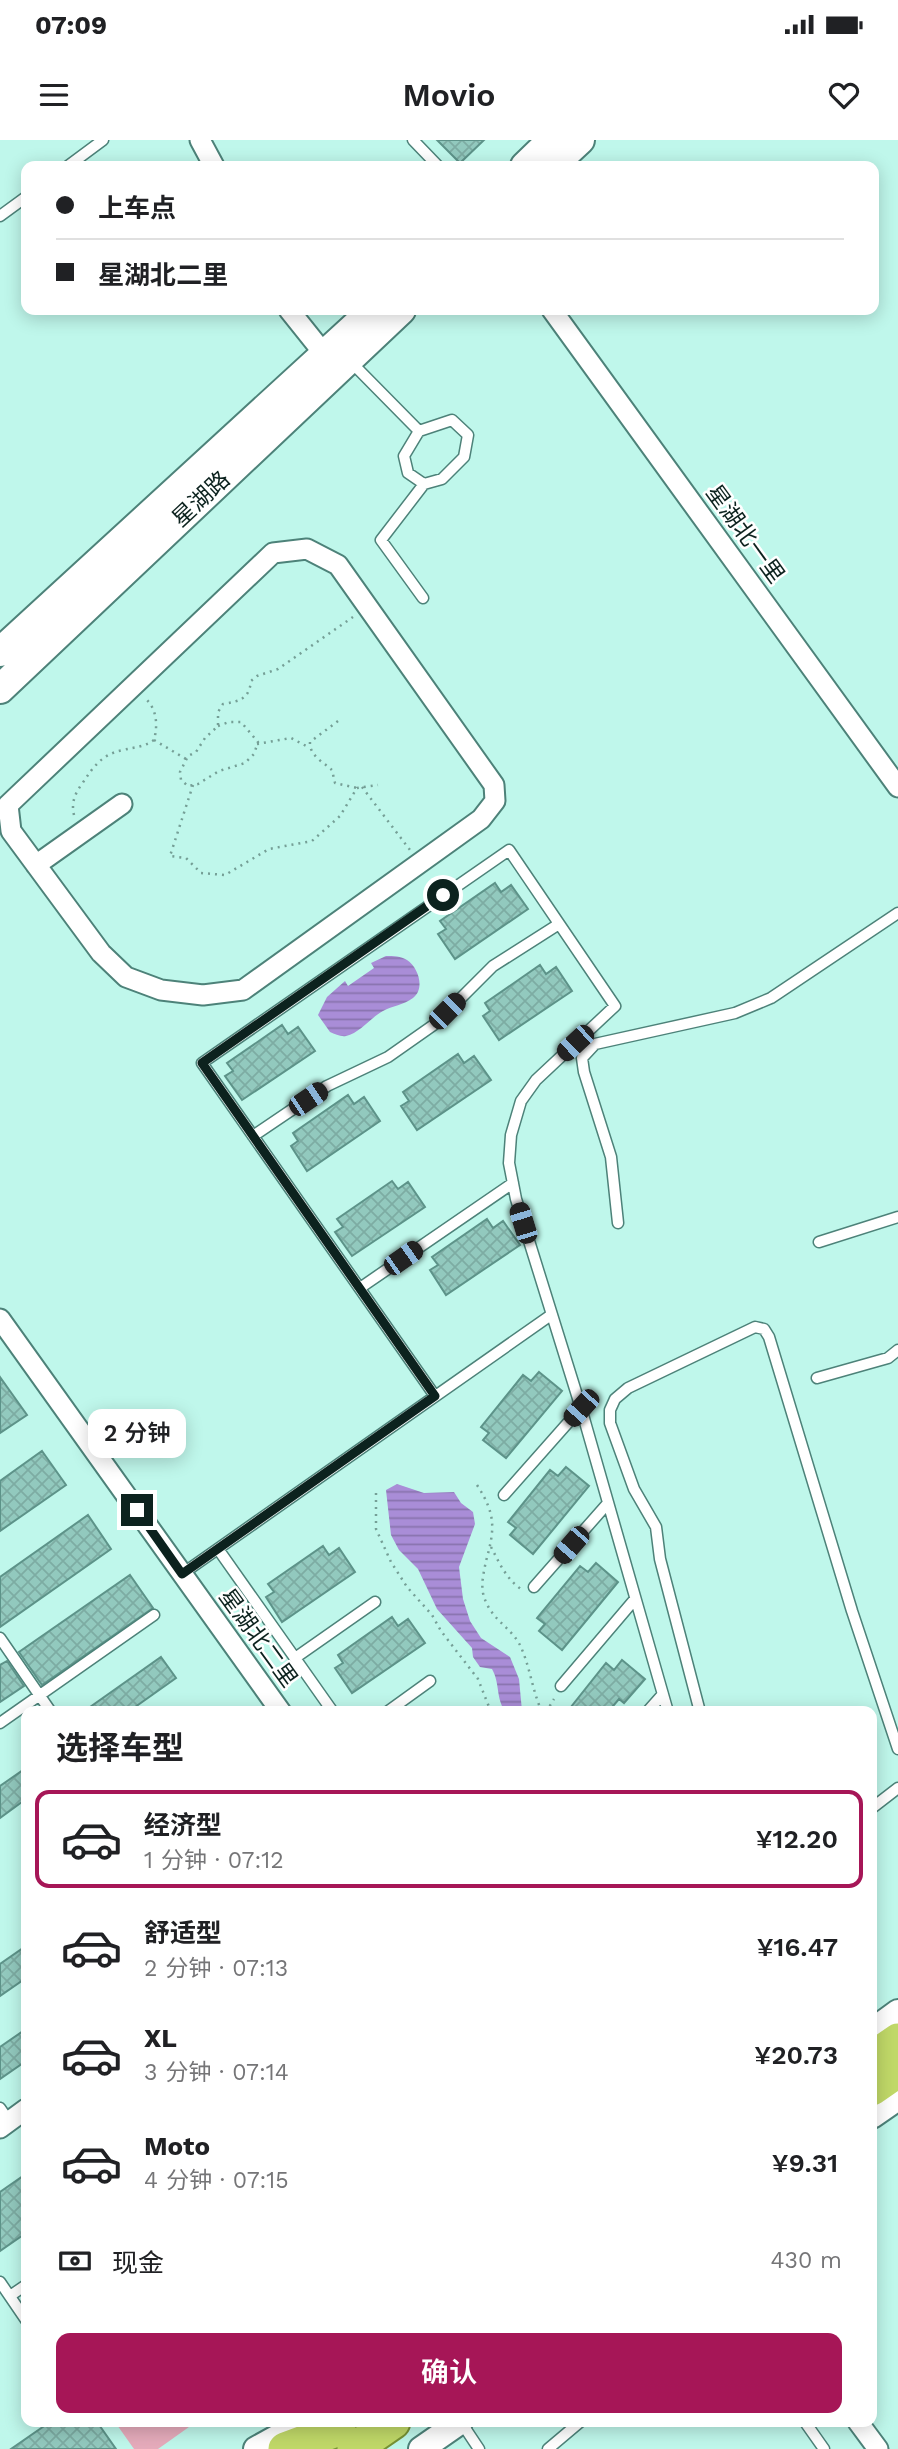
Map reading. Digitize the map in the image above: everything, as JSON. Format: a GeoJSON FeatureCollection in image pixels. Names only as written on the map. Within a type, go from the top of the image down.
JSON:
{"type":"FeatureCollection","features":[{"type":"Feature","properties":{"kind":"highway"},"geometry":{"type":"LineString","coordinates":[[877,2055],[898,2040]]}},
{"type":"Feature","properties":{"kind":"highway"},"geometry":{"type":"LineString","coordinates":[[877,2086],[898,2071]]}},
{"type":"Feature","properties":{"kind":"highway"},"geometry":{"type":"LineString","coordinates":[[285,2449],[372,2427]]}},
{"type":"Feature","properties":{"kind":"highway"},"geometry":{"type":"LineString","coordinates":[[310,2449],[347,2433]]}},
{"type":"Feature","properties":{"kind":"main road"},"geometry":{"type":"LineString","coordinates":[[530,161],[552,140]]}},
{"type":"Feature","properties":{"kind":"main road"},"geometry":{"type":"LineString","coordinates":[[557,161],[580,140]]}},
{"type":"Feature","properties":{"kind":"main road","name":"星湖路"},"geometry":{"type":"LineString","coordinates":[[0,689],[337,357],[369,315]]}},
{"type":"Feature","properties":{"kind":"main road","name":"星湖路"},"geometry":{"type":"LineString","coordinates":[[0,652],[337,357],[394,315]]}},
{"type":"Feature","properties":{"kind":"street"},"geometry":{"type":"LineString","coordinates":[[200,140],[211,161]]}},
{"type":"Feature","properties":{"kind":"street"},"geometry":{"type":"LineString","coordinates":[[294,315],[337,357]]}},
{"type":"Feature","properties":{"kind":"street","name":"星湖北一里"},"geometry":{"type":"LineString","coordinates":[[556,315],[898,787]]}},
{"type":"Feature","properties":{"kind":"street"},"geometry":{"type":"LineString","coordinates":[[307,549],[338,565],[494,785],[495,801],[481,819],[243,990],[203,995],[161,990],[127,977],[101,953],[11,831],[8,804],[132,686],[273,553],[307,549]]}},
{"type":"Feature","properties":{"kind":"street"},"geometry":{"type":"LineString","coordinates":[[36,865],[122,804]]}},
{"type":"Feature","properties":{"kind":"street","name":"星湖北二里"},"geometry":{"type":"LineString","coordinates":[[0,1320],[277,1706]]}},
{"type":"Feature","properties":{"kind":"street"},"geometry":{"type":"LineString","coordinates":[[877,2027],[898,2012]]}},
{"type":"Feature","properties":{"kind":"street"},"geometry":{"type":"LineString","coordinates":[[877,2113],[898,2098]]}},
{"type":"Feature","properties":{"kind":"street"},"geometry":{"type":"LineString","coordinates":[[3,2119],[21,2111]]}},
{"type":"Feature","properties":{"kind":"street"},"geometry":{"type":"LineString","coordinates":[[256,2449],[296,2427]]}},
{"type":"Feature","properties":{"kind":"street"},"geometry":{"type":"LineString","coordinates":[[421,2449],[453,2427]]}},
{"type":"Feature","properties":{"kind":"street"},"geometry":{"type":"LineString","coordinates":[[862,2427],[878,2449]]}},
{"type":"Feature","properties":{"kind":"lane"},"geometry":{"type":"LineString","coordinates":[[75,161],[103,140]]}},
{"type":"Feature","properties":{"kind":"lane"},"geometry":{"type":"LineString","coordinates":[[413,140],[433,161]]}},
{"type":"Feature","properties":{"kind":"lane"},"geometry":{"type":"LineString","coordinates":[[0,216],[21,201]]}},
{"type":"Feature","properties":{"kind":"lane"},"geometry":{"type":"LineString","coordinates":[[337,357],[419,431]]}},
{"type":"Feature","properties":{"kind":"lane"},"geometry":{"type":"LineString","coordinates":[[423,598],[381,540],[424,484],[442,480],[464,457],[468,435],[452,420],[419,431],[404,456],[408,473],[424,484]]}},
{"type":"Feature","properties":{"kind":"lane"},"geometry":{"type":"LineString","coordinates":[[435,1396],[202,1063],[509,850],[615,1006],[536,1080],[521,1101],[510,1135],[509,1163],[666,1706]]}},
{"type":"Feature","properties":{"kind":"lane"},"geometry":{"type":"LineString","coordinates":[[618,1223],[611,1157],[582,1058],[595,1044],[735,1013],[771,998],[898,914]]}},
{"type":"Feature","properties":{"kind":"lane"},"geometry":{"type":"LineString","coordinates":[[253,1136],[327,1086],[360,1072],[397,1051],[435,1024],[493,966],[559,924]]}},
{"type":"Feature","properties":{"kind":"lane"},"geometry":{"type":"LineString","coordinates":[[360,1288],[513,1182]]}},
{"type":"Feature","properties":{"kind":"lane"},"geometry":{"type":"LineString","coordinates":[[819,1242],[898,1217]]}},
{"type":"Feature","properties":{"kind":"lane"},"geometry":{"type":"LineString","coordinates":[[182,1574],[551,1315]]}},
{"type":"Feature","properties":{"kind":"lane"},"geometry":{"type":"LineString","coordinates":[[698,1706],[660,1559],[656,1527],[634,1489],[610,1423],[610,1410],[615,1399],[628,1388],[755,1327],[764,1329],[769,1337],[852,1611],[898,1749]]}},
{"type":"Feature","properties":{"kind":"lane"},"geometry":{"type":"LineString","coordinates":[[817,1378],[888,1358],[898,1350]]}},
{"type":"Feature","properties":{"kind":"lane"},"geometry":{"type":"LineString","coordinates":[[504,1495],[581,1408]]}},
{"type":"Feature","properties":{"kind":"lane"},"geometry":{"type":"LineString","coordinates":[[534,1587],[608,1503]]}},
{"type":"Feature","properties":{"kind":"lane"},"geometry":{"type":"LineString","coordinates":[[218,1549],[329,1706]]}},
{"type":"Feature","properties":{"kind":"lane"},"geometry":{"type":"LineString","coordinates":[[561,1686],[635,1599]]}},
{"type":"Feature","properties":{"kind":"lane"},"geometry":{"type":"LineString","coordinates":[[295,1658],[375,1602]]}},
{"type":"Feature","properties":{"kind":"lane"},"geometry":{"type":"LineString","coordinates":[[25,1706],[155,1615]]}},
{"type":"Feature","properties":{"kind":"lane"},"geometry":{"type":"LineString","coordinates":[[0,1638],[47,1706]]}},
{"type":"Feature","properties":{"kind":"lane"},"geometry":{"type":"LineString","coordinates":[[395,1706],[430,1681]]}},
{"type":"Feature","properties":{"kind":"lane"},"geometry":{"type":"LineString","coordinates":[[652,1706],[663,1694]]}},
{"type":"Feature","properties":{"kind":"lane"},"geometry":{"type":"LineString","coordinates":[[0,1723],[21,1709]]}},
{"type":"Feature","properties":{"kind":"lane"},"geometry":{"type":"LineString","coordinates":[[877,1804],[898,1787]]}},
{"type":"Feature","properties":{"kind":"lane"},"geometry":{"type":"LineString","coordinates":[[0,2282],[21,2312]]}},
{"type":"Feature","properties":{"kind":"lane"},"geometry":{"type":"LineString","coordinates":[[10,2296],[21,2288]]}},
{"type":"Feature","properties":{"kind":"lane"},"geometry":{"type":"LineString","coordinates":[[464,2427],[479,2449]]}},
{"type":"Feature","properties":{"kind":"lane"},"geometry":{"type":"LineString","coordinates":[[548,2449],[574,2427]]}},
{"type":"Feature","properties":{"kind":"lane"},"geometry":{"type":"LineString","coordinates":[[809,2427],[824,2449]]}},
{"type":"Feature","properties":{"kind":"path"},"geometry":{"type":"LineString","coordinates":[[218,726],[218,712],[223,704],[245,698],[250,692],[251,681],[257,676],[278,669],[355,615]]}},
{"type":"Feature","properties":{"kind":"path"},"geometry":{"type":"LineString","coordinates":[[132,686],[152,704],[156,718],[154,740]]}},
{"type":"Feature","properties":{"kind":"path"},"geometry":{"type":"LineString","coordinates":[[338,721],[310,742],[312,753],[332,770],[335,783],[357,788],[378,785]]}},
{"type":"Feature","properties":{"kind":"path"},"geometry":{"type":"LineString","coordinates":[[229,722],[242,722],[257,744],[254,754],[246,763],[219,771],[188,786],[181,780],[180,772],[186,759],[196,752],[205,738],[218,726],[229,722]]}},
{"type":"Feature","properties":{"kind":"path"},"geometry":{"type":"LineString","coordinates":[[257,744],[291,738],[310,748]]}},
{"type":"Feature","properties":{"kind":"path"},"geometry":{"type":"LineString","coordinates":[[154,740],[186,759]]}},
{"type":"Feature","properties":{"kind":"path"},"geometry":{"type":"LineString","coordinates":[[82,832],[74,819],[72,807],[77,790],[95,764],[108,755],[145,746],[154,740]]}},
{"type":"Feature","properties":{"kind":"path"},"geometry":{"type":"LineString","coordinates":[[193,785],[170,856],[186,858],[201,873],[225,875],[270,849],[312,841],[340,816],[357,788]]}},
{"type":"Feature","properties":{"kind":"path"},"geometry":{"type":"LineString","coordinates":[[362,787],[421,864]]}},
{"type":"Feature","properties":{"kind":"path"},"geometry":{"type":"LineString","coordinates":[[477,1485],[490,1509],[494,1527],[484,1571],[483,1592],[490,1610],[517,1641],[526,1658],[542,1706]]}},
{"type":"Feature","properties":{"kind":"path"},"geometry":{"type":"LineString","coordinates":[[376,1493],[376,1529],[391,1562],[478,1679],[489,1706]]}},
{"type":"Feature","properties":{"kind":"path"},"geometry":{"type":"LineString","coordinates":[[490,1546],[504,1572],[515,1585],[524,1590],[534,1587]]}},
{"type":"Feature","properties":{"kind":"path"},"geometry":{"type":"LineString","coordinates":[[548,1706],[561,1686]]}},
{"type":"Feature","properties":{"kind":"shaded area"},"geometry":{"type":"Polygon","coordinates":[[[386,956],[407,960],[415,968],[420,984],[417,994],[406,1002],[383,1011],[351,1034],[342,1036],[330,1032],[318,1015],[327,997],[345,981],[348,986],[374,968],[371,963],[386,956]]]}},
{"type":"Feature","properties":{"kind":"shaded area"},"geometry":{"type":"Polygon","coordinates":[[[397,1484],[424,1493],[454,1492],[461,1503],[473,1512],[475,1524],[459,1567],[463,1599],[470,1621],[481,1638],[510,1657],[519,1679],[522,1706],[502,1706],[492,1669],[480,1667],[473,1657],[472,1648],[437,1609],[418,1569],[399,1550],[391,1535],[386,1490],[397,1484]]]}},
{"type":"Feature","properties":{"kind":"shaded area"},"geometry":{"type":"Polygon","coordinates":[[[119,2427],[189,2427],[158,2449],[134,2449],[119,2427]]]}},
{"type":"Feature","properties":{"kind":"building"},"geometry":{"type":"Polygon","coordinates":[[[437,140],[484,140],[462,161],[458,161],[437,140]]]}},
{"type":"Feature","properties":{"kind":"building"},"geometry":{"type":"Polygon","coordinates":[[[495,883],[501,892],[511,885],[528,909],[455,959],[438,934],[446,929],[440,921],[495,883]]]}},
{"type":"Feature","properties":{"kind":"building"},"geometry":{"type":"Polygon","coordinates":[[[540,965],[546,974],[556,967],[572,991],[499,1040],[483,1016],[490,1011],[485,1003],[540,965]]]}},
{"type":"Feature","properties":{"kind":"building"},"geometry":{"type":"Polygon","coordinates":[[[282,1025],[288,1034],[298,1027],[315,1051],[242,1100],[225,1076],[233,1071],[227,1063],[282,1025]]]}},
{"type":"Feature","properties":{"kind":"building"},"geometry":{"type":"Polygon","coordinates":[[[458,1054],[464,1063],[474,1056],[491,1080],[417,1130],[401,1106],[409,1101],[403,1092],[458,1054]]]}},
{"type":"Feature","properties":{"kind":"building"},"geometry":{"type":"Polygon","coordinates":[[[348,1095],[354,1104],[364,1097],[380,1121],[307,1171],[291,1146],[298,1141],[293,1133],[348,1095]]]}},
{"type":"Feature","properties":{"kind":"building"},"geometry":{"type":"Polygon","coordinates":[[[392,1181],[398,1189],[408,1182],[425,1207],[352,1256],[335,1232],[343,1227],[337,1219],[392,1181]]]}},
{"type":"Feature","properties":{"kind":"building"},"geometry":{"type":"Polygon","coordinates":[[[487,1219],[493,1228],[503,1221],[520,1245],[446,1295],[430,1270],[438,1265],[432,1257],[487,1219]]]}},
{"type":"Feature","properties":{"kind":"building"},"geometry":{"type":"Polygon","coordinates":[[[539,1372],[562,1391],[506,1458],[483,1440],[489,1433],[481,1427],[523,1375],[531,1381],[539,1372]]]}},
{"type":"Feature","properties":{"kind":"building"},"geometry":{"type":"Polygon","coordinates":[[[0,1377],[27,1415],[0,1433],[0,1377]]]}},
{"type":"Feature","properties":{"kind":"building"},"geometry":{"type":"Polygon","coordinates":[[[42,1451],[66,1485],[0,1531],[0,1481],[42,1451]]]}},
{"type":"Feature","properties":{"kind":"building"},"geometry":{"type":"Polygon","coordinates":[[[566,1467],[589,1486],[533,1554],[510,1535],[516,1528],[508,1522],[550,1470],[558,1476],[566,1467]]]}},
{"type":"Feature","properties":{"kind":"building"},"geometry":{"type":"Polygon","coordinates":[[[88,1515],[111,1549],[0,1627],[0,1577],[88,1515]]]}},
{"type":"Feature","properties":{"kind":"building"},"geometry":{"type":"Polygon","coordinates":[[[323,1546],[329,1555],[339,1548],[355,1572],[282,1622],[266,1597],[274,1592],[268,1584],[323,1546]]]}},
{"type":"Feature","properties":{"kind":"building"},"geometry":{"type":"Polygon","coordinates":[[[596,1563],[618,1582],[562,1650],[539,1631],[545,1624],[537,1618],[580,1566],[588,1572],[596,1563]]]}},
{"type":"Feature","properties":{"kind":"building"},"geometry":{"type":"Polygon","coordinates":[[[130,1575],[153,1608],[42,1685],[19,1652],[130,1575]]]}},
{"type":"Feature","properties":{"kind":"building"},"geometry":{"type":"Polygon","coordinates":[[[392,1617],[398,1626],[408,1619],[425,1643],[352,1693],[335,1668],[343,1663],[338,1655],[392,1617]]]}},
{"type":"Feature","properties":{"kind":"building"},"geometry":{"type":"Polygon","coordinates":[[[161,1657],[176,1678],[136,1706],[92,1706],[161,1657]]]}},
{"type":"Feature","properties":{"kind":"building"},"geometry":{"type":"Polygon","coordinates":[[[622,1660],[645,1679],[624,1703],[619,1699],[613,1706],[572,1706],[606,1663],[614,1670],[622,1660]]]}},
{"type":"Feature","properties":{"kind":"building"},"geometry":{"type":"Polygon","coordinates":[[[7,1661],[24,1686],[0,1702],[0,1665],[7,1661]]]}},
{"type":"Feature","properties":{"kind":"building"},"geometry":{"type":"Polygon","coordinates":[[[21,1771],[21,1803],[0,1818],[0,1786],[21,1771]]]}},
{"type":"Feature","properties":{"kind":"building"},"geometry":{"type":"Polygon","coordinates":[[[21,1949],[21,1981],[0,1996],[0,1964],[21,1949]]]}},
{"type":"Feature","properties":{"kind":"building"},"geometry":{"type":"Polygon","coordinates":[[[21,2032],[21,2064],[0,2079],[0,2047],[21,2032]]]}},
{"type":"Feature","properties":{"kind":"building"},"geometry":{"type":"Polygon","coordinates":[[[21,2177],[21,2236],[0,2251],[0,2192],[21,2177]]]}},
{"type":"Feature","properties":{"kind":"building"},"geometry":{"type":"Polygon","coordinates":[[[43,2427],[101,2427],[116,2449],[11,2449],[43,2427]]]}},
{"type":"Feature","properties":{"kind":"route"},"geometry":{"type":"LineString","coordinates":[[137,1510],[182,1574],[435,1396],[202,1063],[443,895]]}}]}
